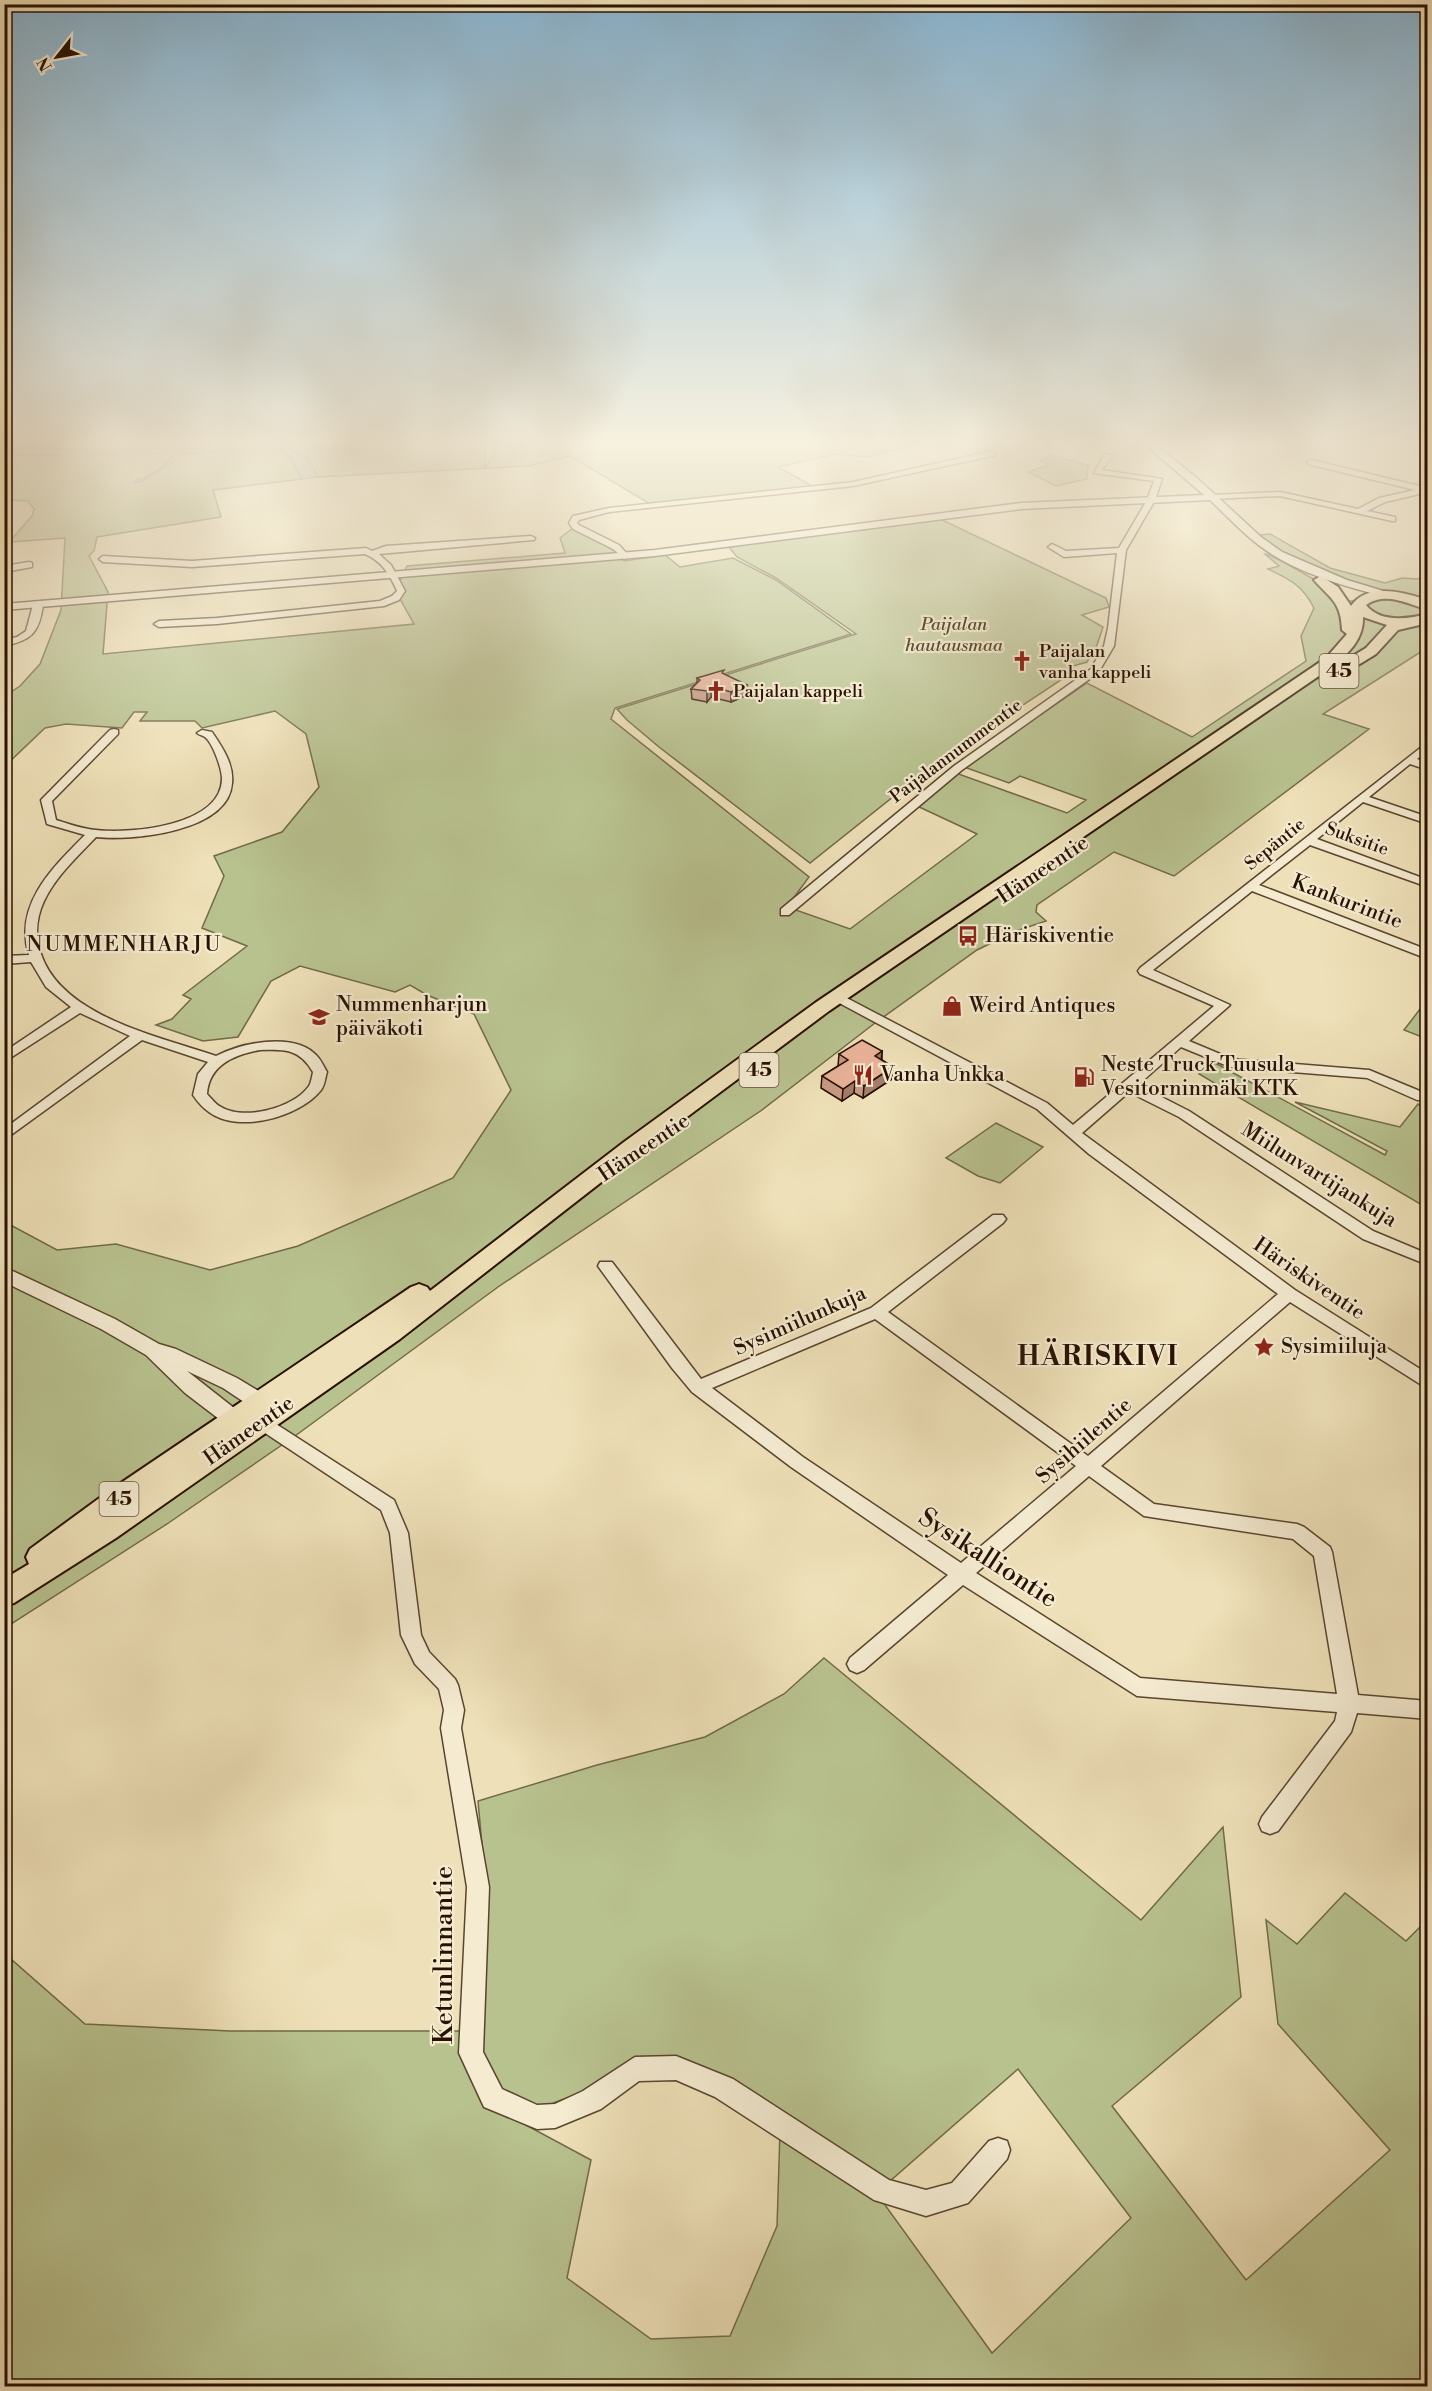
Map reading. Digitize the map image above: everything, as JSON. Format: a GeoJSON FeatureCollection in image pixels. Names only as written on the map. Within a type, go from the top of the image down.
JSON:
{"type":"FeatureCollection","features":[{"type":"Feature","properties":{"kind":"main road"},"geometry":{"type":"LineString","coordinates":[[1321,580],[1338,593],[1344,604],[1348,613],[1351,638]]}},
{"type":"Feature","properties":{"kind":"main road"},"geometry":{"type":"LineString","coordinates":[[1428,592],[1419,597],[1377,596],[1361,603],[1362,610],[1375,618],[1403,623],[1419,622],[1428,618]]}},
{"type":"Feature","properties":{"kind":"main road"},"geometry":{"type":"LineString","coordinates":[[1400,597],[1428,606]]}},
{"type":"Feature","properties":{"kind":"main road","name":"Hämeentie"},"geometry":{"type":"LineString","coordinates":[[4,1594],[106,1530],[261,1412],[391,1333],[632,1147],[1327,664],[1341,652],[1355,632],[1357,608],[1361,603]]}},
{"type":"Feature","properties":{"kind":"main road","name":"Hämeentie"},"geometry":{"type":"LineString","coordinates":[[844,1001],[965,924],[1269,715],[1364,656],[1382,642],[1393,627],[1403,623]]}},
{"type":"Feature","properties":{"kind":"main road","name":"Hämeentie"},"geometry":{"type":"LineString","coordinates":[[4,1583],[119,1499],[235,1419],[261,1412]]}},
{"type":"Feature","properties":{"kind":"street"},"geometry":{"type":"LineString","coordinates":[[103,559],[178,565],[321,554]]}},
{"type":"Feature","properties":{"kind":"street"},"geometry":{"type":"LineString","coordinates":[[159,624],[218,621],[381,604],[399,596],[401,591],[391,568],[375,554]]}},
{"type":"Feature","properties":{"kind":"street"},"geometry":{"type":"LineString","coordinates":[[4,607],[644,554]]}},
{"type":"Feature","properties":{"kind":"street","name":"Paijalannummentie"},"geometry":{"type":"LineString","coordinates":[[785,912],[958,768],[1095,671],[1109,646],[1122,554]]}},
{"type":"Feature","properties":{"kind":"street"},"geometry":{"type":"LineString","coordinates":[[1278,554],[1287,562],[1361,603]]}},
{"type":"Feature","properties":{"kind":"street"},"geometry":{"type":"LineString","coordinates":[[1278,554],[1343,582],[1400,597]]}},
{"type":"Feature","properties":{"kind":"street"},"geometry":{"type":"LineString","coordinates":[[4,568],[29,565]]}},
{"type":"Feature","properties":{"kind":"street"},"geometry":{"type":"LineString","coordinates":[[4,643],[19,641],[29,636],[33,630],[38,605]]}},
{"type":"Feature","properties":{"kind":"street"},"geometry":{"type":"LineString","coordinates":[[114,732],[46,800],[51,822],[93,833],[128,834],[183,824],[214,810],[226,790],[226,769],[218,748],[208,734],[202,733]]}},
{"type":"Feature","properties":{"kind":"street","name":"Sepäntie"},"geometry":{"type":"LineString","coordinates":[[1180,1042],[1223,1005],[1144,971],[1428,745]]}},
{"type":"Feature","properties":{"kind":"street"},"geometry":{"type":"LineString","coordinates":[[1409,760],[1428,766]]}},
{"type":"Feature","properties":{"kind":"street"},"geometry":{"type":"LineString","coordinates":[[1361,798],[1428,821]]}},
{"type":"Feature","properties":{"kind":"street"},"geometry":{"type":"LineString","coordinates":[[93,833],[57,873],[39,898],[32,921],[31,959],[56,989],[80,1007],[141,1034],[218,1061],[247,1048],[282,1046],[307,1054],[319,1068],[320,1077],[308,1097],[287,1110],[263,1117],[238,1117],[216,1111],[200,1095],[201,1080],[218,1061]]}},
{"type":"Feature","properties":{"kind":"street","name":"Suksitie"},"geometry":{"type":"LineString","coordinates":[[1308,840],[1428,884]]}},
{"type":"Feature","properties":{"kind":"street","name":"Kankurintie"},"geometry":{"type":"LineString","coordinates":[[1251,886],[1428,955]]}},
{"type":"Feature","properties":{"kind":"street"},"geometry":{"type":"LineString","coordinates":[[4,960],[31,959]]}},
{"type":"Feature","properties":{"kind":"street"},"geometry":{"type":"LineString","coordinates":[[4,966],[31,959]]}},
{"type":"Feature","properties":{"kind":"street","name":"Häriskiventie"},"geometry":{"type":"LineString","coordinates":[[844,1001],[1042,1106],[1072,1134],[1289,1294],[1428,1383]]}},
{"type":"Feature","properties":{"kind":"street"},"geometry":{"type":"LineString","coordinates":[[4,1058],[80,1007]]}},
{"type":"Feature","properties":{"kind":"street"},"geometry":{"type":"LineString","coordinates":[[4,1045],[67,1015]]}},
{"type":"Feature","properties":{"kind":"street"},"geometry":{"type":"LineString","coordinates":[[4,1136],[141,1034]]}},
{"type":"Feature","properties":{"kind":"street"},"geometry":{"type":"LineString","coordinates":[[1072,1134],[1180,1042],[1230,1063],[1369,1074],[1422,1097]]}},
{"type":"Feature","properties":{"kind":"street","name":"Miilunvartijankuja"},"geometry":{"type":"LineString","coordinates":[[1128,1086],[1184,1114],[1368,1235],[1428,1260]]}},
{"type":"Feature","properties":{"kind":"street","name":"Sysimiilunkuja"},"geometry":{"type":"LineString","coordinates":[[698,1387],[877,1312],[999,1219]]}},
{"type":"Feature","properties":{"kind":"street","name":"Sysikalliontie"},"geometry":{"type":"LineString","coordinates":[[606,1266],[678,1364],[698,1387],[797,1462],[962,1574],[1137,1687],[1428,1710]]}},
{"type":"Feature","properties":{"kind":"street"},"geometry":{"type":"LineString","coordinates":[[4,1274],[108,1324],[153,1350],[169,1353],[230,1383],[261,1412]]}},
{"type":"Feature","properties":{"kind":"street","name":"Sysihiilentie"},"geometry":{"type":"LineString","coordinates":[[857,1664],[1289,1294]]}},
{"type":"Feature","properties":{"kind":"street"},"geometry":{"type":"LineString","coordinates":[[877,1312],[1150,1511],[1297,1532],[1323,1552],[1349,1703],[1344,1725],[1270,1824]]}},
{"type":"Feature","properties":{"kind":"street"},"geometry":{"type":"LineString","coordinates":[[153,1350],[162,1361],[207,1399],[235,1419]]}},
{"type":"Feature","properties":{"kind":"street","name":"Ketunlinnantie"},"geometry":{"type":"LineString","coordinates":[[261,1412],[388,1505],[395,1517],[399,1533],[411,1635],[422,1658],[448,1685],[454,1710],[451,1728],[478,1887],[471,2053],[493,2098],[537,2117],[555,2116],[592,2100],[635,2069],[676,2068],[723,2088],[883,2191],[926,2203],[959,2194],[998,2150]]}},
{"type":"Feature","properties":{"kind":"green space"},"geometry":{"type":"Polygon","coordinates":[[[64,554],[91,554],[89,556],[108,592],[103,654],[414,624],[400,599],[404,590],[400,581],[407,566],[558,554],[617,554],[624,561],[665,555],[680,567],[733,558],[776,580],[851,634],[615,708],[611,719],[809,877],[787,907],[850,929],[977,834],[915,805],[956,773],[1067,813],[1086,800],[1020,776],[1009,783],[964,767],[1087,683],[1192,737],[1306,661],[1301,636],[1314,608],[1295,584],[1268,569],[1279,566],[1265,554],[1320,583],[1341,603],[1393,593],[1339,579],[1285,554],[1305,554],[1330,568],[1385,583],[1402,578],[1418,579],[1427,574],[1427,652],[1419,653],[1323,714],[1369,729],[1174,876],[1114,852],[1037,905],[1036,912],[1046,921],[1016,931],[977,950],[875,1023],[762,1110],[498,1287],[295,1436],[167,1524],[5,1628],[5,1222],[57,1250],[116,1244],[210,1270],[298,1246],[453,1178],[511,1090],[474,1014],[427,995],[410,985],[395,992],[300,966],[271,981],[238,1037],[203,1041],[156,1025],[172,1019],[191,999],[183,995],[247,946],[202,928],[224,876],[214,856],[282,832],[319,787],[306,734],[275,711],[202,728],[195,721],[140,721],[147,712],[134,712],[122,728],[66,724],[45,728],[5,766],[5,696],[20,686],[40,664],[61,610],[64,554]]]}},
{"type":"Feature","properties":{"kind":"green space","name":"Paijalan hautausmaa"},"geometry":{"type":"Polygon","coordinates":[[[734,554],[1013,554],[1106,598],[1109,607],[1082,615],[1103,627],[1097,645],[1087,662],[1073,666],[1064,678],[938,761],[810,863],[659,747],[617,709],[856,634],[776,578],[734,554]]]}},
{"type":"Feature","properties":{"kind":"green space"},"geometry":{"type":"Polygon","coordinates":[[[1427,1000],[1427,1039],[1404,1030],[1427,1000]]]}},
{"type":"Feature","properties":{"kind":"green space"},"geometry":{"type":"Polygon","coordinates":[[[1215,1063],[1385,1155],[1387,1151],[1295,1102],[1400,1127],[1418,1104],[1427,1109],[1427,1208],[1199,1074],[1215,1063]]]}},
{"type":"Feature","properties":{"kind":"green space"},"geometry":{"type":"Polygon","coordinates":[[[996,1123],[1043,1147],[1000,1183],[978,1176],[946,1158],[996,1123]]]}},
{"type":"Feature","properties":{"kind":"green space"},"geometry":{"type":"Polygon","coordinates":[[[824,1658],[1141,1920],[1223,1827],[1241,1997],[1112,2106],[1246,2280],[1390,2150],[1278,2024],[1266,1920],[1297,1944],[1345,1893],[1406,1941],[1427,1920],[1427,2386],[5,2386],[4,1953],[85,2024],[230,2031],[460,2031],[487,2104],[591,2160],[567,2278],[651,2339],[730,2336],[777,2226],[780,2132],[880,2198],[992,2353],[1131,2218],[1018,2069],[890,2181],[675,2057],[540,2108],[498,2089],[479,2049],[483,1856],[478,1801],[597,1765],[705,1737],[784,1694],[824,1658]]]}},
{"type":"Feature","properties":{"kind":"building"},"geometry":{"type":"Polygon","coordinates":[[[724,670],[722,673],[747,685],[731,692],[711,686],[707,691],[691,689],[700,680],[697,678],[724,670]]]}},
{"type":"Feature","properties":{"kind":"building"},"geometry":{"type":"Polygon","coordinates":[[[862,1040],[882,1051],[875,1056],[893,1067],[864,1086],[855,1081],[843,1089],[822,1076],[848,1060],[839,1054],[862,1040]]]}},
{"type":"Feature","properties":{"kind":"place","name":"Paijalan vanha kappeli"},"geometry":{"type":"Point","coordinates":[1022,661]}},
{"type":"Feature","properties":{"kind":"place","name":"Paijalan kappeli"},"geometry":{"type":"Point","coordinates":[716,691]}},
{"type":"Feature","properties":{"kind":"place","name":"Häriskiventie"},"geometry":{"type":"Point","coordinates":[968,936]}},
{"type":"Feature","properties":{"kind":"place","name":"Weird Antiques"},"geometry":{"type":"Point","coordinates":[952,1006]}},
{"type":"Feature","properties":{"kind":"place","name":"Nummenharjun päiväkoti"},"geometry":{"type":"Point","coordinates":[319,1017]}},
{"type":"Feature","properties":{"kind":"place","name":"Vanha Unkka"},"geometry":{"type":"Point","coordinates":[863,1075]}},
{"type":"Feature","properties":{"kind":"place","name":"Neste Truck Tuusula Vesitorninmäki KTK"},"geometry":{"type":"Point","coordinates":[1084,1077]}},
{"type":"Feature","properties":{"kind":"place","name":"Sysimiiluja"},"geometry":{"type":"Point","coordinates":[1264,1347]}},
{"type":"Feature","properties":{"kind":"district","name":"NUMMENHARJU"},"geometry":{"type":"Point","coordinates":[124,944]}},
{"type":"Feature","properties":{"kind":"district","name":"HÄRISKIVI"},"geometry":{"type":"Point","coordinates":[1098,1357]}}]}
